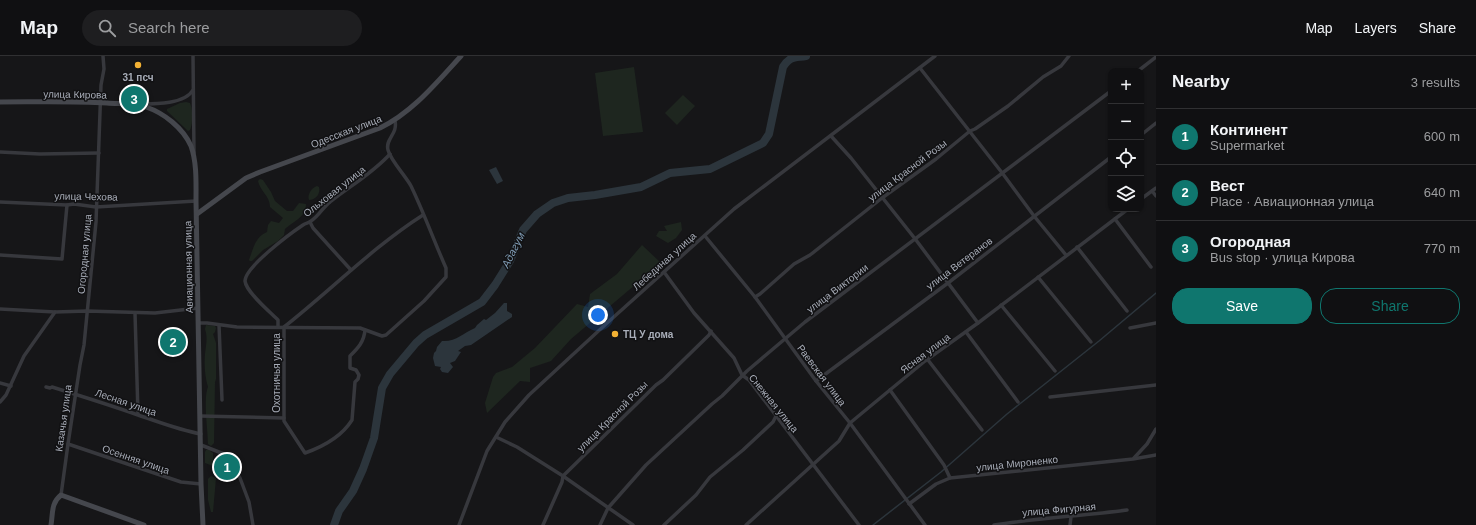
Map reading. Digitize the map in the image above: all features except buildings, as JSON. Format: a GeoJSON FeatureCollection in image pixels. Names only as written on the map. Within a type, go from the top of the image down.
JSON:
{"type":"FeatureCollection","features":[{"type":"Feature","properties":{"kind":"main road","name":"Одесская улица"},"geometry":{"type":"LineString","coordinates":[[197,214],[246,178],[361,136],[395,121],[409,111],[461,56]]}},
{"type":"Feature","properties":{"kind":"main road","name":"улица Кирова"},"geometry":{"type":"LineString","coordinates":[[0,102],[101,103],[125,104],[148,108],[169,119],[188,140],[194,160]]}},
{"type":"Feature","properties":{"kind":"main road","name":"Авиационная улица"},"geometry":{"type":"LineString","coordinates":[[194,160],[197,214],[200,434],[203,525]]}},
{"type":"Feature","properties":{"kind":"main road","name":"Казачья улица"},"geometry":{"type":"LineString","coordinates":[[51,525],[54,504],[61,496]]}},
{"type":"Feature","properties":{"kind":"main road"},"geometry":{"type":"LineString","coordinates":[[61,496],[144,525]]}},
{"type":"Feature","properties":{"kind":"street","name":"Огородная улица"},"geometry":{"type":"LineString","coordinates":[[87,311],[96,208],[101,85],[104,68],[103,56]]}},
{"type":"Feature","properties":{"kind":"street","name":"Авиационная улица"},"geometry":{"type":"LineString","coordinates":[[193,56],[194,160]]}},
{"type":"Feature","properties":{"kind":"street","name":"Лебединая улица"},"geometry":{"type":"LineString","coordinates":[[459,525],[480,466],[505,422],[529,395],[734,209],[935,56]]}},
{"type":"Feature","properties":{"kind":"street","name":"улица Красной Розы"},"geometry":{"type":"LineString","coordinates":[[754,297],[760,294],[794,264],[810,255],[882,198],[936,159],[970,131],[1008,106],[1043,77],[1061,66],[1069,56]]}},
{"type":"Feature","properties":{"kind":"street"},"geometry":{"type":"LineString","coordinates":[[1142,68],[1156,57]]}},
{"type":"Feature","properties":{"kind":"street"},"geometry":{"type":"LineString","coordinates":[[920,68],[1034,216],[1066,255]]}},
{"type":"Feature","properties":{"kind":"street"},"geometry":{"type":"LineString","coordinates":[[125,104],[172,102],[185,97],[194,89]]}},
{"type":"Feature","properties":{"kind":"street","name":"улица Виктории"},"geometry":{"type":"LineString","coordinates":[[600,525],[608,508],[646,465],[722,396],[742,375],[805,322],[916,240],[1003,174],[1034,148],[1108,93]]}},
{"type":"Feature","properties":{"kind":"street"},"geometry":{"type":"LineString","coordinates":[[198,323],[237,328],[360,328],[378,335],[386,335],[424,301],[447,274],[446,268],[410,186],[387,147],[396,126],[395,121]]}},
{"type":"Feature","properties":{"kind":"street"},"geometry":{"type":"LineString","coordinates":[[1144,133],[1156,123]]}},
{"type":"Feature","properties":{"kind":"street"},"geometry":{"type":"LineString","coordinates":[[831,136],[851,158],[916,240],[978,324]]}},
{"type":"Feature","properties":{"kind":"street"},"geometry":{"type":"LineString","coordinates":[[0,152],[40,154],[99,152]]}},
{"type":"Feature","properties":{"kind":"street","name":"Ольховая улица"},"geometry":{"type":"LineString","coordinates":[[278,327],[278,320],[246,287],[246,277],[251,269],[263,256],[305,224],[310,222],[321,213],[328,203],[370,172],[390,154]]}},
{"type":"Feature","properties":{"kind":"street","name":"улица Ветеранов"},"geometry":{"type":"LineString","coordinates":[[816,381],[1108,160]]}},
{"type":"Feature","properties":{"kind":"street"},"geometry":{"type":"LineString","coordinates":[[1144,197],[1156,188]]}},
{"type":"Feature","properties":{"kind":"street"},"geometry":{"type":"LineString","coordinates":[[1152,191],[1156,196]]}},
{"type":"Feature","properties":{"kind":"street","name":"улица Чехова"},"geometry":{"type":"LineString","coordinates":[[0,202],[74,204],[96,208],[196,201]]}},
{"type":"Feature","properties":{"kind":"street"},"geometry":{"type":"LineString","coordinates":[[0,255],[62,259],[67,205]]}},
{"type":"Feature","properties":{"kind":"street","name":"Ясная улица"},"geometry":{"type":"LineString","coordinates":[[746,525],[839,441],[850,423],[928,360],[978,324],[1066,255],[1124,212]]}},
{"type":"Feature","properties":{"kind":"street","name":"Охотничья улица"},"geometry":{"type":"LineString","coordinates":[[365,330],[365,337],[361,346],[350,356],[350,368],[356,370],[359,375],[355,382],[352,420],[349,425],[328,443],[305,453],[284,421],[284,327],[398,231],[423,215]]}},
{"type":"Feature","properties":{"kind":"street"},"geometry":{"type":"LineString","coordinates":[[1115,219],[1151,267]]}},
{"type":"Feature","properties":{"kind":"street"},"geometry":{"type":"LineString","coordinates":[[310,222],[313,228],[351,270]]}},
{"type":"Feature","properties":{"kind":"street","name":"Раевская улица"},"geometry":{"type":"LineString","coordinates":[[705,236],[786,338],[816,381],[850,423],[925,525]]}},
{"type":"Feature","properties":{"kind":"street"},"geometry":{"type":"LineString","coordinates":[[1077,247],[1127,311]]}},
{"type":"Feature","properties":{"kind":"street","name":"Снежная улица"},"geometry":{"type":"LineString","coordinates":[[664,272],[694,313],[734,358],[742,375],[749,380],[859,525]]}},
{"type":"Feature","properties":{"kind":"street"},"geometry":{"type":"LineString","coordinates":[[1038,277],[1091,342]]}},
{"type":"Feature","properties":{"kind":"street"},"geometry":{"type":"LineString","coordinates":[[1001,305],[1055,371]]}},
{"type":"Feature","properties":{"kind":"street"},"geometry":{"type":"LineString","coordinates":[[0,309],[55,312],[87,311],[155,313],[198,308]]}},
{"type":"Feature","properties":{"kind":"street","name":"Казачья улица"},"geometry":{"type":"LineString","coordinates":[[61,496],[80,365],[83,354],[87,311]]}},
{"type":"Feature","properties":{"kind":"street"},"geometry":{"type":"LineString","coordinates":[[0,402],[11,386],[24,356],[55,312]]}},
{"type":"Feature","properties":{"kind":"street"},"geometry":{"type":"LineString","coordinates":[[135,313],[138,414]]}},
{"type":"Feature","properties":{"kind":"street"},"geometry":{"type":"LineString","coordinates":[[1130,328],[1156,324]]}},
{"type":"Feature","properties":{"kind":"street"},"geometry":{"type":"LineString","coordinates":[[219,325],[222,400]]}},
{"type":"Feature","properties":{"kind":"street","name":"улица Красной Розы"},"geometry":{"type":"LineString","coordinates":[[543,525],[562,482],[563,476],[650,390],[663,380],[709,335],[711,331]]}},
{"type":"Feature","properties":{"kind":"street"},"geometry":{"type":"LineString","coordinates":[[966,332],[1018,402]]}},
{"type":"Feature","properties":{"kind":"street"},"geometry":{"type":"LineString","coordinates":[[928,360],[982,430]]}},
{"type":"Feature","properties":{"kind":"street"},"geometry":{"type":"LineString","coordinates":[[0,383],[11,386]]}},
{"type":"Feature","properties":{"kind":"street"},"geometry":{"type":"LineString","coordinates":[[1050,398],[1156,385]]}},
{"type":"Feature","properties":{"kind":"street","name":"Лесная улица"},"geometry":{"type":"LineString","coordinates":[[46,386],[138,414],[183,431],[200,434]]}},
{"type":"Feature","properties":{"kind":"street"},"geometry":{"type":"LineString","coordinates":[[890,390],[944,465],[950,478]]}},
{"type":"Feature","properties":{"kind":"street"},"geometry":{"type":"LineString","coordinates":[[200,416],[284,418]]}},
{"type":"Feature","properties":{"kind":"street"},"geometry":{"type":"LineString","coordinates":[[664,525],[696,495],[710,477],[744,450],[773,422],[776,416]]}},
{"type":"Feature","properties":{"kind":"street"},"geometry":{"type":"LineString","coordinates":[[1133,459],[1147,444],[1156,429]]}},
{"type":"Feature","properties":{"kind":"street"},"geometry":{"type":"LineString","coordinates":[[496,437],[517,447],[563,476],[633,525]]}},
{"type":"Feature","properties":{"kind":"street","name":"Осенняя улица"},"geometry":{"type":"LineString","coordinates":[[68,444],[181,482],[201,484]]}},
{"type":"Feature","properties":{"kind":"street"},"geometry":{"type":"LineString","coordinates":[[201,445],[224,454],[240,478],[250,502],[254,525]]}},
{"type":"Feature","properties":{"kind":"street","name":"улица Мироненко"},"geometry":{"type":"LineString","coordinates":[[907,501],[936,484],[950,478],[1133,459],[1156,455]]}},
{"type":"Feature","properties":{"kind":"street","name":"улица Фигурная"},"geometry":{"type":"LineString","coordinates":[[994,525],[1126,510]]}},
{"type":"Feature","properties":{"kind":"street"},"geometry":{"type":"LineString","coordinates":[[1070,525],[1071,517]]}},
{"type":"Feature","properties":{"kind":"shaded area"},"geometry":{"type":"Polygon","coordinates":[[[634,67],[643,132],[603,136],[595,73],[634,67]]]}},
{"type":"Feature","properties":{"kind":"shaded area"},"geometry":{"type":"Polygon","coordinates":[[[683,95],[695,106],[677,125],[665,113],[683,95]]]}},
{"type":"Feature","properties":{"kind":"shaded area"},"geometry":{"type":"Polygon","coordinates":[[[186,102],[190,103],[192,113],[191,127],[188,131],[167,111],[167,109],[186,102]]]}},
{"type":"Feature","properties":{"kind":"shaded area"},"geometry":{"type":"Polygon","coordinates":[[[496,167],[503,181],[497,184],[489,170],[496,167]]]}},
{"type":"Feature","properties":{"kind":"shaded area"},"geometry":{"type":"Polygon","coordinates":[[[260,179],[263,180],[275,201],[287,211],[293,211],[299,203],[306,204],[302,216],[285,229],[284,235],[278,241],[263,250],[252,261],[250,261],[249,260],[257,240],[267,232],[268,225],[271,221],[279,223],[283,218],[270,207],[270,203],[259,185],[258,181],[260,179]]]}},
{"type":"Feature","properties":{"kind":"shaded area"},"geometry":{"type":"Polygon","coordinates":[[[317,186],[319,187],[319,190],[317,196],[309,200],[310,192],[317,186]]]}},
{"type":"Feature","properties":{"kind":"shaded area"},"geometry":{"type":"Polygon","coordinates":[[[681,222],[682,230],[676,238],[668,243],[656,236],[659,231],[667,231],[664,226],[681,222]]]}},
{"type":"Feature","properties":{"kind":"shaded area"},"geometry":{"type":"Polygon","coordinates":[[[642,245],[661,263],[571,339],[551,361],[530,368],[530,382],[520,381],[487,413],[485,403],[493,377],[496,373],[512,367],[535,348],[577,304],[588,307],[590,294],[617,274],[642,245]]]}},
{"type":"Feature","properties":{"kind":"shaded area"},"geometry":{"type":"Polygon","coordinates":[[[504,303],[507,303],[507,311],[512,314],[512,317],[471,345],[465,346],[458,351],[461,352],[455,361],[450,363],[453,367],[448,373],[442,372],[440,369],[441,367],[435,366],[433,358],[434,353],[442,341],[455,339],[475,328],[484,319],[486,320],[495,313],[504,303]]]}},
{"type":"Feature","properties":{"kind":"shaded area"},"geometry":{"type":"Polygon","coordinates":[[[206,325],[215,326],[216,328],[213,334],[216,343],[214,443],[211,446],[208,444],[206,415],[208,387],[205,367],[206,325]]]}},
{"type":"Feature","properties":{"kind":"shaded area"},"geometry":{"type":"Polygon","coordinates":[[[206,450],[213,453],[213,466],[205,463],[206,450]]]}},
{"type":"Feature","properties":{"kind":"shaded area"},"geometry":{"type":"Polygon","coordinates":[[[211,476],[216,478],[213,512],[211,512],[208,500],[208,479],[211,476]]]}},
{"type":"Feature","properties":{"kind":"waterway","name":"Адагум"},"geometry":{"type":"LineString","coordinates":[[334,525],[339,511],[353,491],[363,469],[374,438],[382,388],[390,374],[416,343],[425,335],[482,302],[510,261],[523,230],[537,214],[553,203],[568,198],[641,187],[670,173],[710,169],[763,143],[769,134],[783,67],[790,59],[806,56]]}},
{"type":"Feature","properties":{"kind":"waterway"},"geometry":{"type":"LineString","coordinates":[[873,525],[941,472],[1007,414],[1099,341],[1156,293]]}},
{"type":"Feature","properties":{"kind":"place","name":"31 псч"},"geometry":{"type":"Point","coordinates":[138,65]}},
{"type":"Feature","properties":{"kind":"place","name":"Огородная"},"geometry":{"type":"Point","coordinates":[134,99]}},
{"type":"Feature","properties":{"kind":"place","name":"ТЦ У дома"},"geometry":{"type":"Point","coordinates":[615,334]}},
{"type":"Feature","properties":{"kind":"place","name":"Вест"},"geometry":{"type":"Point","coordinates":[173,342]}},
{"type":"Feature","properties":{"kind":"place","name":"Континент"},"geometry":{"type":"Point","coordinates":[227,467]}}]}
